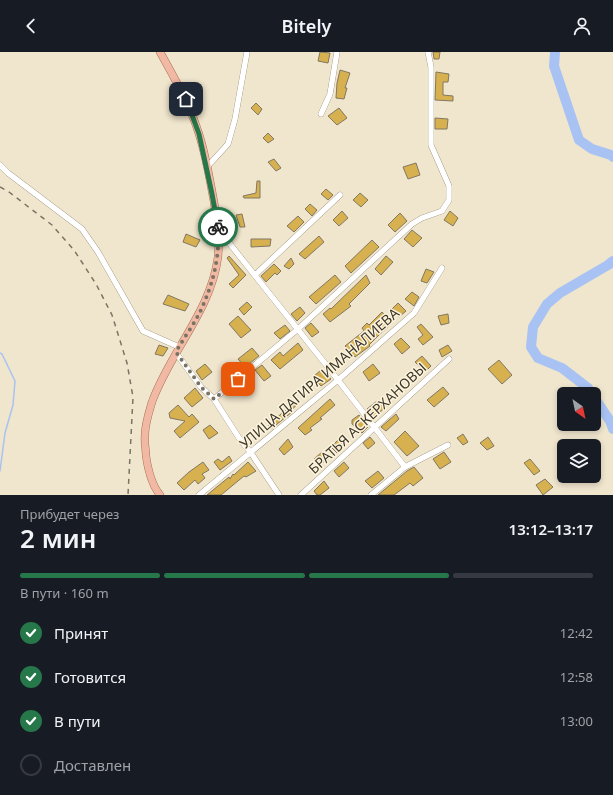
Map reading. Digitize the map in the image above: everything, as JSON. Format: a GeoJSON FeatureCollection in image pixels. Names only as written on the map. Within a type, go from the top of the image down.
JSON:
{"type":"FeatureCollection","features":[{"type":"Feature","properties":{"kind":"main road"},"geometry":{"type":"LineString","coordinates":[[160,52],[186,99],[199,134],[207,167],[218,229],[218,255],[214,278],[200,312],[177,350],[158,386],[148,413],[144,434],[147,468],[155,489],[160,495]]}},
{"type":"Feature","properties":{"kind":"street"},"geometry":{"type":"LineString","coordinates":[[207,167],[228,144],[246,52]]}},
{"type":"Feature","properties":{"kind":"street"},"geometry":{"type":"LineString","coordinates":[[321,114],[330,94],[337,52]]}},
{"type":"Feature","properties":{"kind":"street"},"geometry":{"type":"LineString","coordinates":[[214,399],[298,329],[412,224],[422,218],[442,212],[449,200],[448,186],[431,145],[431,67],[428,52]]}},
{"type":"Feature","properties":{"kind":"street"},"geometry":{"type":"LineString","coordinates":[[0,165],[8,173],[82,229],[98,252],[143,332],[177,350],[201,387],[214,399],[279,495]]}},
{"type":"Feature","properties":{"kind":"street"},"geometry":{"type":"LineString","coordinates":[[255,275],[340,195]]}},
{"type":"Feature","properties":{"kind":"street"},"geometry":{"type":"LineString","coordinates":[[218,229],[405,467]]}},
{"type":"Feature","properties":{"kind":"street","name":"УЛИЦА ДАГИРА ИМАНАЛИЕВА"},"geometry":{"type":"LineString","coordinates":[[199,495],[338,380],[414,313],[442,268]]}},
{"type":"Feature","properties":{"kind":"street","name":"БРАТЬЯ АСКЕРХАНОВЫ"},"geometry":{"type":"LineString","coordinates":[[301,495],[449,359]]}},
{"type":"Feature","properties":{"kind":"street"},"geometry":{"type":"LineString","coordinates":[[371,495],[405,467],[448,445]]}},
{"type":"Feature","properties":{"kind":"building"},"geometry":{"type":"Polygon","coordinates":[[[320,52],[330,53],[328,63],[318,61],[320,52]]]}},
{"type":"Feature","properties":{"kind":"building"},"geometry":{"type":"Polygon","coordinates":[[[433,52],[440,52],[439,59],[434,59],[433,52]]]}},
{"type":"Feature","properties":{"kind":"building"},"geometry":{"type":"Polygon","coordinates":[[[340,70],[350,73],[345,88],[347,88],[344,99],[336,98],[340,70]]]}},
{"type":"Feature","properties":{"kind":"building"},"geometry":{"type":"Polygon","coordinates":[[[436,72],[449,74],[448,82],[443,82],[443,95],[453,96],[453,101],[435,100],[436,72]]]}},
{"type":"Feature","properties":{"kind":"building"},"geometry":{"type":"Polygon","coordinates":[[[256,103],[262,109],[258,115],[251,108],[256,103]]]}},
{"type":"Feature","properties":{"kind":"building"},"geometry":{"type":"Polygon","coordinates":[[[339,108],[347,118],[337,125],[328,116],[339,108]]]}},
{"type":"Feature","properties":{"kind":"building"},"geometry":{"type":"Polygon","coordinates":[[[435,118],[448,119],[447,129],[435,129],[435,118]]]}},
{"type":"Feature","properties":{"kind":"building"},"geometry":{"type":"Polygon","coordinates":[[[268,133],[274,139],[268,143],[263,138],[268,133]]]}},
{"type":"Feature","properties":{"kind":"building"},"geometry":{"type":"Polygon","coordinates":[[[274,159],[281,168],[276,171],[268,162],[274,159]]]}},
{"type":"Feature","properties":{"kind":"building"},"geometry":{"type":"Polygon","coordinates":[[[416,163],[420,175],[408,179],[403,167],[416,163]]]}},
{"type":"Feature","properties":{"kind":"building"},"geometry":{"type":"Polygon","coordinates":[[[257,181],[260,181],[260,198],[244,198],[243,196],[256,193],[257,181]]]}},
{"type":"Feature","properties":{"kind":"building"},"geometry":{"type":"Polygon","coordinates":[[[326,189],[333,195],[328,200],[321,194],[326,189]]]}},
{"type":"Feature","properties":{"kind":"building"},"geometry":{"type":"Polygon","coordinates":[[[360,193],[368,200],[361,207],[353,200],[360,193]]]}},
{"type":"Feature","properties":{"kind":"building"},"geometry":{"type":"Polygon","coordinates":[[[310,204],[317,210],[312,216],[305,209],[310,204]]]}},
{"type":"Feature","properties":{"kind":"building"},"geometry":{"type":"Polygon","coordinates":[[[342,211],[348,218],[339,226],[333,220],[342,211]]]}},
{"type":"Feature","properties":{"kind":"building"},"geometry":{"type":"Polygon","coordinates":[[[450,211],[458,218],[453,226],[444,220],[450,211]]]}},
{"type":"Feature","properties":{"kind":"building"},"geometry":{"type":"Polygon","coordinates":[[[400,213],[407,221],[395,232],[388,225],[400,213]]]}},
{"type":"Feature","properties":{"kind":"building"},"geometry":{"type":"Polygon","coordinates":[[[242,214],[245,227],[240,227],[236,215],[242,214]]]}},
{"type":"Feature","properties":{"kind":"building"},"geometry":{"type":"Polygon","coordinates":[[[298,216],[304,222],[294,232],[287,226],[298,216]]]}},
{"type":"Feature","properties":{"kind":"building"},"geometry":{"type":"Polygon","coordinates":[[[412,230],[422,238],[413,247],[404,239],[412,230]]]}},
{"type":"Feature","properties":{"kind":"building"},"geometry":{"type":"Polygon","coordinates":[[[186,234],[200,240],[196,247],[183,242],[186,234]]]}},
{"type":"Feature","properties":{"kind":"building"},"geometry":{"type":"Polygon","coordinates":[[[319,236],[324,242],[305,259],[299,254],[319,236]]]}},
{"type":"Feature","properties":{"kind":"building"},"geometry":{"type":"Polygon","coordinates":[[[251,239],[271,239],[270,246],[251,247],[251,239]]]}},
{"type":"Feature","properties":{"kind":"building"},"geometry":{"type":"Polygon","coordinates":[[[372,240],[379,247],[351,273],[345,266],[372,240]]]}},
{"type":"Feature","properties":{"kind":"building"},"geometry":{"type":"Polygon","coordinates":[[[229,256],[246,275],[233,288],[229,284],[239,275],[227,258],[229,256]]]}},
{"type":"Feature","properties":{"kind":"building"},"geometry":{"type":"Polygon","coordinates":[[[386,256],[393,262],[381,275],[375,269],[386,256]]]}},
{"type":"Feature","properties":{"kind":"building"},"geometry":{"type":"Polygon","coordinates":[[[291,258],[294,264],[289,269],[284,266],[291,258]]]}},
{"type":"Feature","properties":{"kind":"building"},"geometry":{"type":"Polygon","coordinates":[[[274,264],[281,271],[277,275],[275,273],[266,282],[261,276],[274,264]]]}},
{"type":"Feature","properties":{"kind":"building"},"geometry":{"type":"Polygon","coordinates":[[[426,269],[434,272],[427,283],[421,281],[426,269]]]}},
{"type":"Feature","properties":{"kind":"building"},"geometry":{"type":"Polygon","coordinates":[[[335,275],[341,282],[316,304],[309,297],[335,275]]]}},
{"type":"Feature","properties":{"kind":"building"},"geometry":{"type":"Polygon","coordinates":[[[366,275],[370,283],[349,304],[351,306],[330,322],[323,314],[330,308],[331,309],[366,275]]]}},
{"type":"Feature","properties":{"kind":"building"},"geometry":{"type":"Polygon","coordinates":[[[412,292],[419,297],[414,306],[405,299],[412,292]]]}},
{"type":"Feature","properties":{"kind":"building"},"geometry":{"type":"Polygon","coordinates":[[[168,295],[189,304],[185,311],[163,304],[168,295]]]}},
{"type":"Feature","properties":{"kind":"building"},"geometry":{"type":"Polygon","coordinates":[[[247,302],[252,307],[244,315],[239,309],[247,302]]]}},
{"type":"Feature","properties":{"kind":"building"},"geometry":{"type":"Polygon","coordinates":[[[398,303],[406,311],[399,317],[392,309],[398,303]]]}},
{"type":"Feature","properties":{"kind":"building"},"geometry":{"type":"Polygon","coordinates":[[[300,307],[305,313],[297,321],[291,314],[300,307]]]}},
{"type":"Feature","properties":{"kind":"building"},"geometry":{"type":"Polygon","coordinates":[[[382,312],[392,323],[369,345],[370,346],[355,357],[345,346],[364,331],[362,328],[367,323],[369,325],[382,312]]]}},
{"type":"Feature","properties":{"kind":"building"},"geometry":{"type":"Polygon","coordinates":[[[448,314],[449,323],[441,325],[438,316],[448,314]]]}},
{"type":"Feature","properties":{"kind":"building"},"geometry":{"type":"Polygon","coordinates":[[[238,316],[251,330],[241,338],[229,324],[238,316]]]}},
{"type":"Feature","properties":{"kind":"building"},"geometry":{"type":"Polygon","coordinates":[[[311,323],[319,332],[312,337],[305,328],[311,323]]]}},
{"type":"Feature","properties":{"kind":"building"},"geometry":{"type":"Polygon","coordinates":[[[421,324],[433,337],[423,345],[418,339],[423,335],[417,327],[421,324]]]}},
{"type":"Feature","properties":{"kind":"building"},"geometry":{"type":"Polygon","coordinates":[[[285,325],[290,331],[280,339],[274,333],[285,325]]]}},
{"type":"Feature","properties":{"kind":"building"},"geometry":{"type":"Polygon","coordinates":[[[401,338],[410,347],[402,354],[394,344],[401,338]]]}},
{"type":"Feature","properties":{"kind":"building"},"geometry":{"type":"Polygon","coordinates":[[[298,343],[303,350],[280,369],[271,360],[280,352],[283,356],[298,343]]]}},
{"type":"Feature","properties":{"kind":"building"},"geometry":{"type":"Polygon","coordinates":[[[159,345],[168,348],[163,356],[155,354],[159,345]]]}},
{"type":"Feature","properties":{"kind":"building"},"geometry":{"type":"Polygon","coordinates":[[[448,345],[452,351],[442,357],[439,350],[448,345]]]}},
{"type":"Feature","properties":{"kind":"building"},"geometry":{"type":"Polygon","coordinates":[[[252,348],[259,356],[245,367],[238,359],[252,348]]]}},
{"type":"Feature","properties":{"kind":"building"},"geometry":{"type":"Polygon","coordinates":[[[422,356],[431,366],[425,372],[415,362],[422,356]]]}},
{"type":"Feature","properties":{"kind":"building"},"geometry":{"type":"Polygon","coordinates":[[[499,360],[512,375],[502,384],[488,369],[499,360]]]}},
{"type":"Feature","properties":{"kind":"building"},"geometry":{"type":"Polygon","coordinates":[[[205,364],[212,372],[202,380],[196,371],[205,364]]]}},
{"type":"Feature","properties":{"kind":"building"},"geometry":{"type":"Polygon","coordinates":[[[373,364],[380,373],[369,381],[363,372],[373,364]]]}},
{"type":"Feature","properties":{"kind":"building"},"geometry":{"type":"Polygon","coordinates":[[[262,365],[271,376],[264,381],[255,370],[262,365]]]}},
{"type":"Feature","properties":{"kind":"building"},"geometry":{"type":"Polygon","coordinates":[[[322,369],[331,379],[321,386],[313,377],[322,369]]]}},
{"type":"Feature","properties":{"kind":"building"},"geometry":{"type":"Polygon","coordinates":[[[443,387],[449,394],[434,407],[427,400],[443,387]]]}},
{"type":"Feature","properties":{"kind":"building"},"geometry":{"type":"Polygon","coordinates":[[[195,388],[203,398],[192,407],[184,398],[195,388]]]}},
{"type":"Feature","properties":{"kind":"building"},"geometry":{"type":"Polygon","coordinates":[[[330,399],[335,405],[320,418],[322,419],[310,428],[312,430],[305,435],[298,428],[330,399]]]}},
{"type":"Feature","properties":{"kind":"building"},"geometry":{"type":"Polygon","coordinates":[[[377,401],[379,403],[381,401],[386,407],[374,417],[367,409],[377,401]]]}},
{"type":"Feature","properties":{"kind":"building"},"geometry":{"type":"Polygon","coordinates":[[[297,402],[298,403],[291,411],[292,412],[271,429],[268,426],[282,413],[297,402]]]}},
{"type":"Feature","properties":{"kind":"building"},"geometry":{"type":"Polygon","coordinates":[[[178,405],[189,417],[192,414],[199,422],[180,438],[174,431],[185,421],[170,418],[169,413],[178,405]]]}},
{"type":"Feature","properties":{"kind":"building"},"geometry":{"type":"Polygon","coordinates":[[[396,414],[399,419],[386,431],[381,427],[396,414]]]}},
{"type":"Feature","properties":{"kind":"building"},"geometry":{"type":"Polygon","coordinates":[[[359,415],[368,427],[362,433],[352,424],[352,420],[359,415]]]}},
{"type":"Feature","properties":{"kind":"building"},"geometry":{"type":"Polygon","coordinates":[[[210,425],[218,433],[209,439],[203,430],[210,425]]]}},
{"type":"Feature","properties":{"kind":"building"},"geometry":{"type":"Polygon","coordinates":[[[405,431],[419,446],[407,456],[394,442],[405,431]]]}},
{"type":"Feature","properties":{"kind":"building"},"geometry":{"type":"Polygon","coordinates":[[[463,434],[468,442],[463,445],[457,438],[463,434]]]}},
{"type":"Feature","properties":{"kind":"building"},"geometry":{"type":"Polygon","coordinates":[[[370,437],[375,443],[368,449],[363,443],[370,437]]]}},
{"type":"Feature","properties":{"kind":"building"},"geometry":{"type":"Polygon","coordinates":[[[488,437],[494,446],[487,450],[480,443],[488,437]]]}},
{"type":"Feature","properties":{"kind":"building"},"geometry":{"type":"Polygon","coordinates":[[[288,439],[293,447],[284,455],[279,449],[288,439]]]}},
{"type":"Feature","properties":{"kind":"building"},"geometry":{"type":"Polygon","coordinates":[[[338,440],[344,446],[337,453],[331,447],[338,440]]]}},
{"type":"Feature","properties":{"kind":"building"},"geometry":{"type":"Polygon","coordinates":[[[322,452],[328,458],[320,465],[314,459],[322,452]]]}},
{"type":"Feature","properties":{"kind":"building"},"geometry":{"type":"Polygon","coordinates":[[[444,452],[451,462],[440,469],[433,459],[444,452]]]}},
{"type":"Feature","properties":{"kind":"building"},"geometry":{"type":"Polygon","coordinates":[[[229,456],[232,461],[220,470],[214,462],[218,459],[222,462],[229,456]]]}},
{"type":"Feature","properties":{"kind":"building"},"geometry":{"type":"Polygon","coordinates":[[[530,459],[540,471],[534,475],[524,463],[530,459]]]}},
{"type":"Feature","properties":{"kind":"building"},"geometry":{"type":"Polygon","coordinates":[[[203,462],[209,470],[202,474],[205,478],[198,484],[195,480],[184,490],[177,483],[203,462]]]}},
{"type":"Feature","properties":{"kind":"building"},"geometry":{"type":"Polygon","coordinates":[[[248,462],[256,471],[246,477],[244,476],[221,495],[207,495],[229,477],[230,479],[233,474],[234,475],[248,462]]]}},
{"type":"Feature","properties":{"kind":"building"},"geometry":{"type":"Polygon","coordinates":[[[344,462],[349,468],[339,477],[334,471],[344,462]]]}},
{"type":"Feature","properties":{"kind":"building"},"geometry":{"type":"Polygon","coordinates":[[[414,467],[423,478],[413,486],[410,483],[394,495],[378,495],[407,471],[414,467]]]}},
{"type":"Feature","properties":{"kind":"building"},"geometry":{"type":"Polygon","coordinates":[[[378,471],[384,478],[372,488],[365,481],[378,471]]]}},
{"type":"Feature","properties":{"kind":"building"},"geometry":{"type":"Polygon","coordinates":[[[545,479],[553,487],[543,495],[536,485],[545,479]]]}},
{"type":"Feature","properties":{"kind":"building"},"geometry":{"type":"Polygon","coordinates":[[[324,481],[329,488],[320,495],[317,495],[314,491],[324,481]]]}},
{"type":"Feature","properties":{"kind":"waterway"},"geometry":{"type":"LineString","coordinates":[[555,52],[554,66],[579,140],[592,149],[613,157]]}},
{"type":"Feature","properties":{"kind":"waterway"},"geometry":{"type":"LineString","coordinates":[[587,387],[562,368],[538,358],[531,347],[533,327],[547,304],[560,293],[613,261]]}},
{"type":"Feature","properties":{"kind":"waterway"},"geometry":{"type":"LineString","coordinates":[[0,353],[2,354],[15,381],[13,405],[5,433],[0,471]]}},
{"type":"Feature","properties":{"kind":"waterway"},"geometry":{"type":"LineString","coordinates":[[601,408],[610,421],[613,429]]}},
{"type":"Feature","properties":{"kind":"railway"},"geometry":{"type":"LineString","coordinates":[[0,187],[9,192],[52,225],[74,250],[96,284],[112,315],[127,363],[133,397],[128,495]]}},
{"type":"Feature","properties":{"kind":"way so far"},"geometry":{"type":"LineString","coordinates":[[218,227],[218,255],[214,278],[200,312],[176,352],[201,387],[214,399],[238,379]]}},
{"type":"Feature","properties":{"kind":"route"},"geometry":{"type":"LineString","coordinates":[[186,99],[199,134],[218,227]]}}]}
